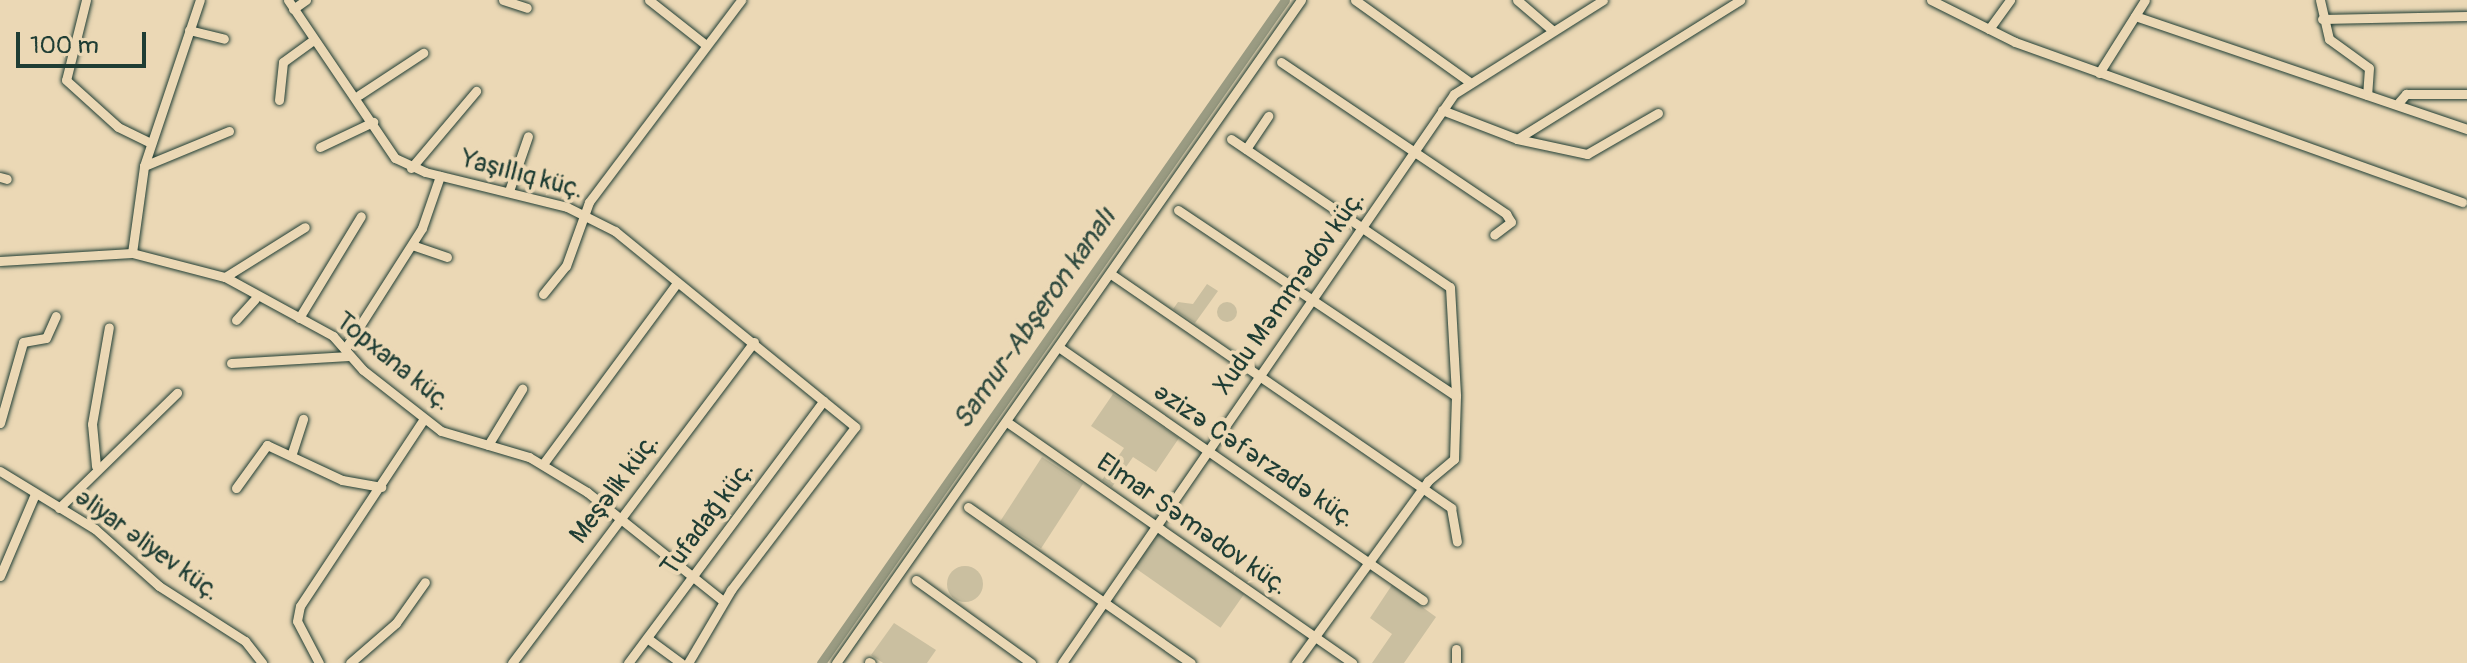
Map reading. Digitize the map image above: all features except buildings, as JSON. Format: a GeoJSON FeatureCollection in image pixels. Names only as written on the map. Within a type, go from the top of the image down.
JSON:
{"type":"FeatureCollection","features":[{"type":"Feature","properties":{"kind":"street"},"geometry":{"type":"LineString","coordinates":[[86,0],[66,80],[118,127],[151,143]]}},
{"type":"Feature","properties":{"kind":"street"},"geometry":{"type":"LineString","coordinates":[[132,253],[144,166],[200,0]]}},
{"type":"Feature","properties":{"kind":"street"},"geometry":{"type":"LineString","coordinates":[[306,0],[290,4],[313,40],[359,95],[391,153],[411,168],[476,91]]}},
{"type":"Feature","properties":{"kind":"street"},"geometry":{"type":"LineString","coordinates":[[503,0],[527,8]]}},
{"type":"Feature","properties":{"kind":"street"},"geometry":{"type":"LineString","coordinates":[[649,0],[706,45]]}},
{"type":"Feature","properties":{"kind":"street"},"geometry":{"type":"LineString","coordinates":[[543,294],[566,266],[582,213],[741,0]]}},
{"type":"Feature","properties":{"kind":"street"},"geometry":{"type":"LineString","coordinates":[[836,663],[1060,348],[1301,0]]}},
{"type":"Feature","properties":{"kind":"street"},"geometry":{"type":"LineString","coordinates":[[1355,0],[1468,81]]}},
{"type":"Feature","properties":{"kind":"street"},"geometry":{"type":"LineString","coordinates":[[1517,0],[1552,30]]}},
{"type":"Feature","properties":{"kind":"street","name":"Xudu Məmmədov küç."},"geometry":{"type":"LineString","coordinates":[[1062,663],[1442,110],[1468,81],[1603,0]]}},
{"type":"Feature","properties":{"kind":"street"},"geometry":{"type":"LineString","coordinates":[[1517,139],[1740,0]]}},
{"type":"Feature","properties":{"kind":"street"},"geometry":{"type":"LineString","coordinates":[[1931,0],[1989,29],[2099,73],[2462,202]]}},
{"type":"Feature","properties":{"kind":"street"},"geometry":{"type":"LineString","coordinates":[[1989,29],[2010,0]]}},
{"type":"Feature","properties":{"kind":"street"},"geometry":{"type":"LineString","coordinates":[[2099,73],[2145,0]]}},
{"type":"Feature","properties":{"kind":"street"},"geometry":{"type":"LineString","coordinates":[[2320,0],[2329,39],[2369,68],[2367,95]]}},
{"type":"Feature","properties":{"kind":"street"},"geometry":{"type":"LineString","coordinates":[[2135,16],[2367,95],[2399,102],[2467,129]]}},
{"type":"Feature","properties":{"kind":"street"},"geometry":{"type":"LineString","coordinates":[[2322,19],[2467,16]]}},
{"type":"Feature","properties":{"kind":"street"},"geometry":{"type":"LineString","coordinates":[[189,30],[224,39]]}},
{"type":"Feature","properties":{"kind":"street"},"geometry":{"type":"LineString","coordinates":[[279,100],[283,62],[313,40]]}},
{"type":"Feature","properties":{"kind":"street"},"geometry":{"type":"LineString","coordinates":[[359,95],[423,53]]}},
{"type":"Feature","properties":{"kind":"street"},"geometry":{"type":"LineString","coordinates":[[1281,62],[1506,214],[1511,222],[1494,235]]}},
{"type":"Feature","properties":{"kind":"street"},"geometry":{"type":"LineString","coordinates":[[2399,102],[2406,94],[2467,94]]}},
{"type":"Feature","properties":{"kind":"street"},"geometry":{"type":"LineString","coordinates":[[1442,110],[1517,139],[1587,154],[1658,113]]}},
{"type":"Feature","properties":{"kind":"street"},"geometry":{"type":"LineString","coordinates":[[1246,149],[1268,116]]}},
{"type":"Feature","properties":{"kind":"street"},"geometry":{"type":"LineString","coordinates":[[320,147],[373,122]]}},
{"type":"Feature","properties":{"kind":"street"},"geometry":{"type":"LineString","coordinates":[[144,166],[229,131]]}},
{"type":"Feature","properties":{"kind":"street"},"geometry":{"type":"LineString","coordinates":[[509,191],[528,136]]}},
{"type":"Feature","properties":{"kind":"street"},"geometry":{"type":"LineString","coordinates":[[1231,139],[1363,227],[1454,293],[1458,426],[1454,459],[1422,489],[1296,663]]}},
{"type":"Feature","properties":{"kind":"street","name":"Yaşıllıq küç."},"geometry":{"type":"LineString","coordinates":[[411,168],[509,191],[582,213],[630,241],[676,284],[754,342],[855,427],[723,601]]}},
{"type":"Feature","properties":{"kind":"street"},"geometry":{"type":"LineString","coordinates":[[231,363],[347,352],[412,245],[440,176]]}},
{"type":"Feature","properties":{"kind":"street"},"geometry":{"type":"LineString","coordinates":[[1178,210],[1456,396]]}},
{"type":"Feature","properties":{"kind":"street"},"geometry":{"type":"LineString","coordinates":[[299,318],[361,216]]}},
{"type":"Feature","properties":{"kind":"street"},"geometry":{"type":"LineString","coordinates":[[225,277],[305,227]]}},
{"type":"Feature","properties":{"kind":"street"},"geometry":{"type":"LineString","coordinates":[[412,245],[447,257]]}},
{"type":"Feature","properties":{"kind":"street","name":"Topxana küç."},"geometry":{"type":"LineString","coordinates":[[0,261],[132,253],[225,277],[255,299],[299,318],[347,352],[424,419],[543,464],[620,518],[723,601]]}},
{"type":"Feature","properties":{"kind":"street"},"geometry":{"type":"LineString","coordinates":[[1111,274],[1456,513],[1457,541]]}},
{"type":"Feature","properties":{"kind":"street"},"geometry":{"type":"LineString","coordinates":[[543,464],[676,284]]}},
{"type":"Feature","properties":{"kind":"street"},"geometry":{"type":"LineString","coordinates":[[236,320],[255,299]]}},
{"type":"Feature","properties":{"kind":"street"},"geometry":{"type":"LineString","coordinates":[[0,423],[23,342],[46,338],[56,316]]}},
{"type":"Feature","properties":{"kind":"street"},"geometry":{"type":"LineString","coordinates":[[96,466],[92,424],[109,327]]}},
{"type":"Feature","properties":{"kind":"street","name":"Meşəlik küç."},"geometry":{"type":"LineString","coordinates":[[512,663],[754,342]]}},
{"type":"Feature","properties":{"kind":"street","name":"Əzizə Cəfərzadə küç."},"geometry":{"type":"LineString","coordinates":[[1060,348],[1423,600]]}},
{"type":"Feature","properties":{"kind":"street"},"geometry":{"type":"LineString","coordinates":[[488,445],[522,389]]}},
{"type":"Feature","properties":{"kind":"street"},"geometry":{"type":"LineString","coordinates":[[59,508],[96,466],[177,393]]}},
{"type":"Feature","properties":{"kind":"street","name":"Tufadağ küç."},"geometry":{"type":"LineString","coordinates":[[628,663],[823,401]]}},
{"type":"Feature","properties":{"kind":"street"},"geometry":{"type":"LineString","coordinates":[[292,453],[303,419]]}},
{"type":"Feature","properties":{"kind":"street"},"geometry":{"type":"LineString","coordinates":[[319,663],[296,614],[424,419]]}},
{"type":"Feature","properties":{"kind":"street","name":"Elmar Səmədov küç."},"geometry":{"type":"LineString","coordinates":[[1007,422],[1352,663]]}},
{"type":"Feature","properties":{"kind":"street"},"geometry":{"type":"LineString","coordinates":[[236,488],[263,446],[292,453],[342,480],[381,487]]}},
{"type":"Feature","properties":{"kind":"street","name":"Əliyar Əliyev küç."},"geometry":{"type":"LineString","coordinates":[[0,471],[59,508],[166,591],[245,641],[262,663]]}},
{"type":"Feature","properties":{"kind":"street"},"geometry":{"type":"LineString","coordinates":[[0,576],[35,494]]}},
{"type":"Feature","properties":{"kind":"street"},"geometry":{"type":"LineString","coordinates":[[968,507],[1191,663]]}},
{"type":"Feature","properties":{"kind":"street"},"geometry":{"type":"LineString","coordinates":[[916,580],[1031,663]]}},
{"type":"Feature","properties":{"kind":"street"},"geometry":{"type":"LineString","coordinates":[[350,663],[396,623],[425,582]]}},
{"type":"Feature","properties":{"kind":"street"},"geometry":{"type":"LineString","coordinates":[[688,663],[723,601]]}},
{"type":"Feature","properties":{"kind":"street"},"geometry":{"type":"LineString","coordinates":[[647,638],[681,663]]}},
{"type":"Feature","properties":{"kind":"street"},"geometry":{"type":"LineString","coordinates":[[1456,649],[1456,663]]}},
{"type":"Feature","properties":{"kind":"shaded area"},"geometry":{"type":"Polygon","coordinates":[[[1207,284],[1218,291],[1195,323],[1173,309],[1178,302],[1193,304],[1207,284]]]}},
{"type":"Feature","properties":{"kind":"shaded area"},"geometry":{"type":"Polygon","coordinates":[[[1227,302],[1234,305],[1237,312],[1234,319],[1227,322],[1220,319],[1217,312],[1220,305],[1227,302]]]}},
{"type":"Feature","properties":{"kind":"shaded area"},"geometry":{"type":"Polygon","coordinates":[[[1113,394],[1179,438],[1156,472],[1133,457],[1112,487],[1102,480],[1124,448],[1091,426],[1113,394]]]}},
{"type":"Feature","properties":{"kind":"shaded area"},"geometry":{"type":"Polygon","coordinates":[[[1042,457],[1083,484],[1041,548],[1000,522],[1042,457]]]}},
{"type":"Feature","properties":{"kind":"shaded area"},"geometry":{"type":"Polygon","coordinates":[[[1158,534],[1244,594],[1220,628],[1134,568],[1158,534]]]}},
{"type":"Feature","properties":{"kind":"shaded area"},"geometry":{"type":"Polygon","coordinates":[[[965,566],[978,571],[983,584],[978,597],[965,602],[952,597],[947,584],[952,571],[965,566]]]}},
{"type":"Feature","properties":{"kind":"shaded area"},"geometry":{"type":"Polygon","coordinates":[[[1392,585],[1436,617],[1404,663],[1372,663],[1392,634],[1370,618],[1392,585]]]}},
{"type":"Feature","properties":{"kind":"shaded area"},"geometry":{"type":"Polygon","coordinates":[[[894,623],[936,650],[927,663],[883,663],[871,655],[894,623]]]}},
{"type":"Feature","properties":{"kind":"waterway","name":"Samur-Abşeron kanalı"},"geometry":{"type":"LineString","coordinates":[[821,663],[1285,0]]}}]}
